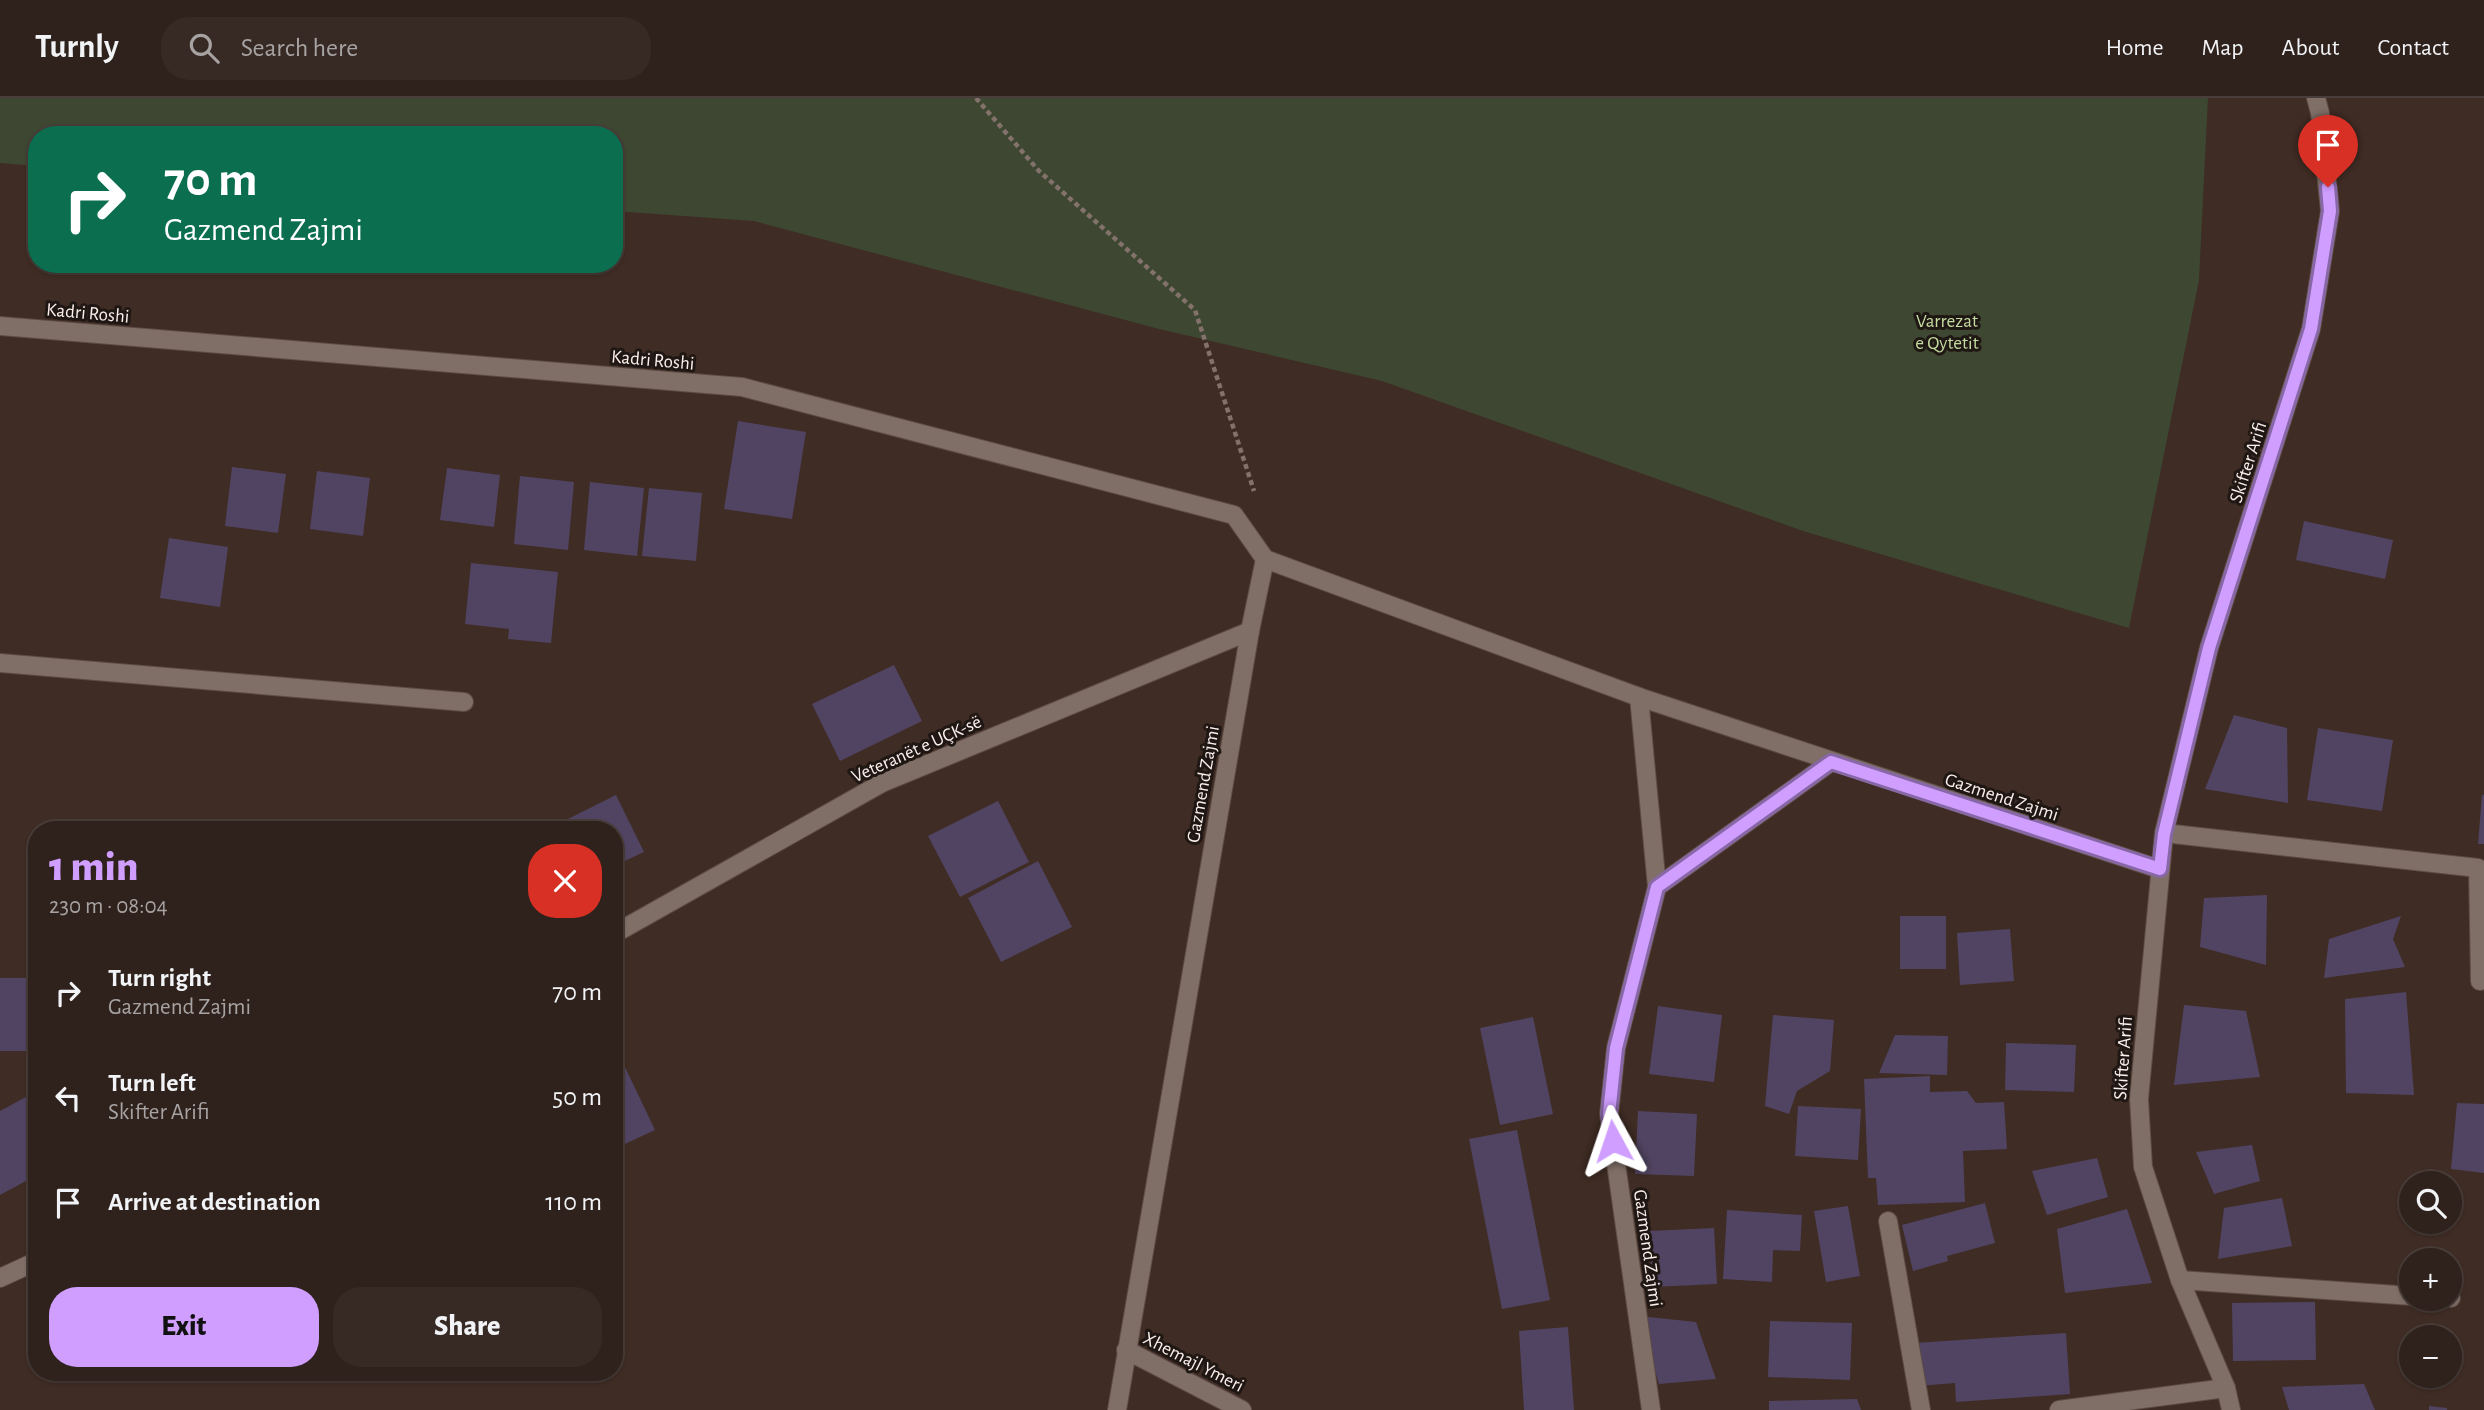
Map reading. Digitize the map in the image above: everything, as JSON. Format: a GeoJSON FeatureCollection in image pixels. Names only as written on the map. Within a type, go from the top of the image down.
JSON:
{"type":"FeatureCollection","features":[{"type":"Feature","properties":{"kind":"street","name":"Skifter Arifi"},"geometry":{"type":"LineString","coordinates":[[2231,1410],[2226,1388],[2180,1280],[2143,1167],[2139,1099],[2164,834],[2209,648],[2311,329],[2330,211],[2320,113],[2316,98]]}},
{"type":"Feature","properties":{"kind":"street","name":"Kadri Roshi"},"geometry":{"type":"LineString","coordinates":[[0,326],[742,387],[1234,515],[1265,559]]}},
{"type":"Feature","properties":{"kind":"street","name":"Gazmend Zajmi"},"geometry":{"type":"LineString","coordinates":[[1117,1410],[1250,631],[1265,559],[1639,697],[2160,869]]}},
{"type":"Feature","properties":{"kind":"street","name":"Veteranët e UÇK-së"},"geometry":{"type":"LineString","coordinates":[[623,929],[881,783],[1250,631]]}},
{"type":"Feature","properties":{"kind":"street"},"geometry":{"type":"LineString","coordinates":[[0,663],[464,702]]}},
{"type":"Feature","properties":{"kind":"street","name":"Gazmend Zajmi"},"geometry":{"type":"LineString","coordinates":[[1639,697],[1657,887],[1616,1048],[1609,1114],[1651,1410]]}},
{"type":"Feature","properties":{"kind":"street"},"geometry":{"type":"LineString","coordinates":[[1657,887],[1831,762]]}},
{"type":"Feature","properties":{"kind":"street"},"geometry":{"type":"LineString","coordinates":[[2164,834],[2478,868],[2480,981]]}},
{"type":"Feature","properties":{"kind":"street"},"geometry":{"type":"LineString","coordinates":[[1888,1221],[1921,1410]]}},
{"type":"Feature","properties":{"kind":"street"},"geometry":{"type":"LineString","coordinates":[[0,1278],[28,1265]]}},
{"type":"Feature","properties":{"kind":"street"},"geometry":{"type":"LineString","coordinates":[[2180,1280],[2399,1295]]}},
{"type":"Feature","properties":{"kind":"street","name":"Xhemajl Ymeri"},"geometry":{"type":"LineString","coordinates":[[1126,1350],[1242,1410]]}},
{"type":"Feature","properties":{"kind":"street"},"geometry":{"type":"LineString","coordinates":[[2059,1410],[2226,1388]]}},
{"type":"Feature","properties":{"kind":"path"},"geometry":{"type":"LineString","coordinates":[[976,98],[1039,171],[1195,310],[1257,501]]}},
{"type":"Feature","properties":{"kind":"green space","name":"Varrezat e Qytetit"},"geometry":{"type":"Polygon","coordinates":[[[0,98],[2208,98],[2199,280],[2129,628],[1803,531],[1382,381],[1159,329],[754,221],[623,212],[623,126],[28,126],[28,165],[0,163],[0,98]]]}},
{"type":"Feature","properties":{"kind":"building"},"geometry":{"type":"Polygon","coordinates":[[[738,421],[806,432],[792,519],[724,509],[738,421]]]}},
{"type":"Feature","properties":{"kind":"building"},"geometry":{"type":"Polygon","coordinates":[[[232,467],[286,474],[278,533],[225,526],[232,467]]]}},
{"type":"Feature","properties":{"kind":"building"},"geometry":{"type":"Polygon","coordinates":[[[447,468],[500,475],[494,527],[440,520],[447,468]]]}},
{"type":"Feature","properties":{"kind":"building"},"geometry":{"type":"Polygon","coordinates":[[[317,471],[370,478],[363,536],[310,529],[317,471]]]}},
{"type":"Feature","properties":{"kind":"building"},"geometry":{"type":"Polygon","coordinates":[[[520,476],[574,482],[568,550],[514,544],[520,476]]]}},
{"type":"Feature","properties":{"kind":"building"},"geometry":{"type":"Polygon","coordinates":[[[590,482],[644,488],[637,556],[584,550],[590,482]]]}},
{"type":"Feature","properties":{"kind":"building"},"geometry":{"type":"Polygon","coordinates":[[[649,488],[702,493],[696,561],[642,556],[649,488]]]}},
{"type":"Feature","properties":{"kind":"building"},"geometry":{"type":"Polygon","coordinates":[[[2304,521],[2393,540],[2385,579],[2296,560],[2304,521]]]}},
{"type":"Feature","properties":{"kind":"building"},"geometry":{"type":"Polygon","coordinates":[[[169,538],[228,547],[220,607],[160,598],[169,538]]]}},
{"type":"Feature","properties":{"kind":"building"},"geometry":{"type":"Polygon","coordinates":[[[471,563],[558,572],[551,643],[508,639],[509,629],[465,624],[471,563]]]}},
{"type":"Feature","properties":{"kind":"building"},"geometry":{"type":"Polygon","coordinates":[[[894,665],[922,721],[840,761],[812,704],[894,665]]]}},
{"type":"Feature","properties":{"kind":"building"},"geometry":{"type":"Polygon","coordinates":[[[2234,715],[2287,728],[2288,803],[2205,789],[2234,715]]]}},
{"type":"Feature","properties":{"kind":"building"},"geometry":{"type":"Polygon","coordinates":[[[2318,728],[2393,740],[2382,811],[2307,800],[2318,728]]]}},
{"type":"Feature","properties":{"kind":"building"},"geometry":{"type":"Polygon","coordinates":[[[616,795],[644,852],[623,862],[623,821],[564,821],[616,795]]]}},
{"type":"Feature","properties":{"kind":"building"},"geometry":{"type":"Polygon","coordinates":[[[2482,795],[2484,844],[2478,844],[2482,795]]]}},
{"type":"Feature","properties":{"kind":"building"},"geometry":{"type":"Polygon","coordinates":[[[998,801],[1029,862],[960,897],[928,836],[998,801]]]}},
{"type":"Feature","properties":{"kind":"building"},"geometry":{"type":"Polygon","coordinates":[[[1038,861],[1072,927],[1001,962],[968,898],[1038,861]]]}},
{"type":"Feature","properties":{"kind":"building"},"geometry":{"type":"Polygon","coordinates":[[[2267,895],[2266,965],[2200,947],[2204,898],[2267,895]]]}},
{"type":"Feature","properties":{"kind":"building"},"geometry":{"type":"Polygon","coordinates":[[[1900,916],[1946,916],[1946,969],[1900,969],[1900,916]]]}},
{"type":"Feature","properties":{"kind":"building"},"geometry":{"type":"Polygon","coordinates":[[[2401,916],[2393,939],[2405,967],[2324,978],[2329,939],[2401,916]]]}},
{"type":"Feature","properties":{"kind":"building"},"geometry":{"type":"Polygon","coordinates":[[[2010,929],[2014,981],[1960,985],[1957,933],[2010,929]]]}},
{"type":"Feature","properties":{"kind":"building"},"geometry":{"type":"Polygon","coordinates":[[[0,978],[28,978],[28,1051],[0,1051],[0,978]]]}},
{"type":"Feature","properties":{"kind":"building"},"geometry":{"type":"Polygon","coordinates":[[[2406,992],[2414,1095],[2346,1093],[2345,999],[2406,992]]]}},
{"type":"Feature","properties":{"kind":"building"},"geometry":{"type":"Polygon","coordinates":[[[2184,1005],[2246,1011],[2260,1077],[2174,1085],[2184,1005]]]}},
{"type":"Feature","properties":{"kind":"building"},"geometry":{"type":"Polygon","coordinates":[[[1658,1006],[1722,1015],[1714,1082],[1649,1074],[1658,1006]]]}},
{"type":"Feature","properties":{"kind":"building"},"geometry":{"type":"Polygon","coordinates":[[[1773,1015],[1834,1020],[1830,1071],[1797,1091],[1789,1114],[1765,1106],[1773,1015]]]}},
{"type":"Feature","properties":{"kind":"building"},"geometry":{"type":"Polygon","coordinates":[[[1533,1017],[1553,1114],[1500,1125],[1480,1028],[1533,1017]]]}},
{"type":"Feature","properties":{"kind":"building"},"geometry":{"type":"Polygon","coordinates":[[[1895,1035],[1948,1036],[1947,1075],[1879,1073],[1895,1035]]]}},
{"type":"Feature","properties":{"kind":"building"},"geometry":{"type":"Polygon","coordinates":[[[2006,1043],[2076,1045],[2074,1092],[2005,1090],[2006,1043]]]}},
{"type":"Feature","properties":{"kind":"building"},"geometry":{"type":"Polygon","coordinates":[[[623,1063],[655,1130],[623,1145],[623,1063]]]}},
{"type":"Feature","properties":{"kind":"building"},"geometry":{"type":"Polygon","coordinates":[[[1930,1076],[1930,1092],[1967,1091],[1976,1103],[2004,1102],[2007,1149],[1963,1151],[1965,1202],[1878,1205],[1876,1178],[1868,1178],[1864,1079],[1930,1076]]]}},
{"type":"Feature","properties":{"kind":"building"},"geometry":{"type":"Polygon","coordinates":[[[28,1096],[28,1180],[0,1195],[0,1111],[28,1096]]]}},
{"type":"Feature","properties":{"kind":"building"},"geometry":{"type":"Polygon","coordinates":[[[2457,1103],[2484,1104],[2484,1173],[2451,1169],[2457,1103]]]}},
{"type":"Feature","properties":{"kind":"building"},"geometry":{"type":"Polygon","coordinates":[[[1798,1106],[1861,1109],[1858,1160],[1795,1156],[1798,1106]]]}},
{"type":"Feature","properties":{"kind":"building"},"geometry":{"type":"Polygon","coordinates":[[[1638,1111],[1697,1114],[1694,1176],[1635,1174],[1638,1111]]]}},
{"type":"Feature","properties":{"kind":"building"},"geometry":{"type":"Polygon","coordinates":[[[1517,1130],[1550,1300],[1502,1309],[1469,1139],[1517,1130]]]}},
{"type":"Feature","properties":{"kind":"building"},"geometry":{"type":"Polygon","coordinates":[[[2252,1145],[2260,1181],[2214,1194],[2196,1152],[2252,1145]]]}},
{"type":"Feature","properties":{"kind":"building"},"geometry":{"type":"Polygon","coordinates":[[[2097,1158],[2108,1197],[2047,1215],[2032,1171],[2097,1158]]]}},
{"type":"Feature","properties":{"kind":"building"},"geometry":{"type":"Polygon","coordinates":[[[2282,1198],[2292,1246],[2218,1259],[2224,1208],[2282,1198]]]}},
{"type":"Feature","properties":{"kind":"building"},"geometry":{"type":"Polygon","coordinates":[[[1985,1203],[1995,1243],[1947,1256],[1948,1261],[1913,1271],[1902,1225],[1985,1203]]]}},
{"type":"Feature","properties":{"kind":"building"},"geometry":{"type":"Polygon","coordinates":[[[1848,1206],[1860,1276],[1826,1282],[1814,1211],[1848,1206]]]}},
{"type":"Feature","properties":{"kind":"building"},"geometry":{"type":"Polygon","coordinates":[[[2127,1209],[2152,1283],[2065,1293],[2057,1229],[2127,1209]]]}},
{"type":"Feature","properties":{"kind":"building"},"geometry":{"type":"Polygon","coordinates":[[[1727,1210],[1802,1215],[1800,1251],[1773,1250],[1772,1282],[1723,1279],[1727,1210]]]}},
{"type":"Feature","properties":{"kind":"building"},"geometry":{"type":"Polygon","coordinates":[[[1714,1228],[1717,1284],[1652,1287],[1649,1231],[1714,1228]]]}},
{"type":"Feature","properties":{"kind":"building"},"geometry":{"type":"Polygon","coordinates":[[[2315,1302],[2316,1360],[2233,1361],[2232,1303],[2315,1302]]]}},
{"type":"Feature","properties":{"kind":"building"},"geometry":{"type":"Polygon","coordinates":[[[1639,1316],[1696,1322],[1716,1379],[1659,1384],[1639,1316]]]}},
{"type":"Feature","properties":{"kind":"building"},"geometry":{"type":"Polygon","coordinates":[[[1770,1321],[1852,1323],[1850,1380],[1768,1377],[1770,1321]]]}},
{"type":"Feature","properties":{"kind":"building"},"geometry":{"type":"Polygon","coordinates":[[[1568,1327],[1574,1410],[1524,1410],[1519,1331],[1568,1327]]]}},
{"type":"Feature","properties":{"kind":"building"},"geometry":{"type":"Polygon","coordinates":[[[2066,1333],[2070,1394],[1956,1402],[1955,1383],[1918,1386],[1915,1343],[2066,1333]]]}},
{"type":"Feature","properties":{"kind":"building"},"geometry":{"type":"Polygon","coordinates":[[[2364,1384],[2375,1410],[2289,1410],[2282,1387],[2364,1384]]]}},
{"type":"Feature","properties":{"kind":"building"},"geometry":{"type":"Polygon","coordinates":[[[1857,1399],[1861,1410],[1769,1410],[1769,1401],[1857,1399]]]}},
{"type":"Feature","properties":{"kind":"building"},"geometry":{"type":"Polygon","coordinates":[[[2429,1406],[2447,1408],[2447,1410],[2429,1410],[2429,1406]]]}},
{"type":"Feature","properties":{"kind":"route"},"geometry":{"type":"LineString","coordinates":[[1613,1141],[1609,1114],[1616,1048],[1657,887],[1831,762],[2160,869],[2164,834],[2209,648],[2311,329],[2330,211],[2328,187]]}}]}
